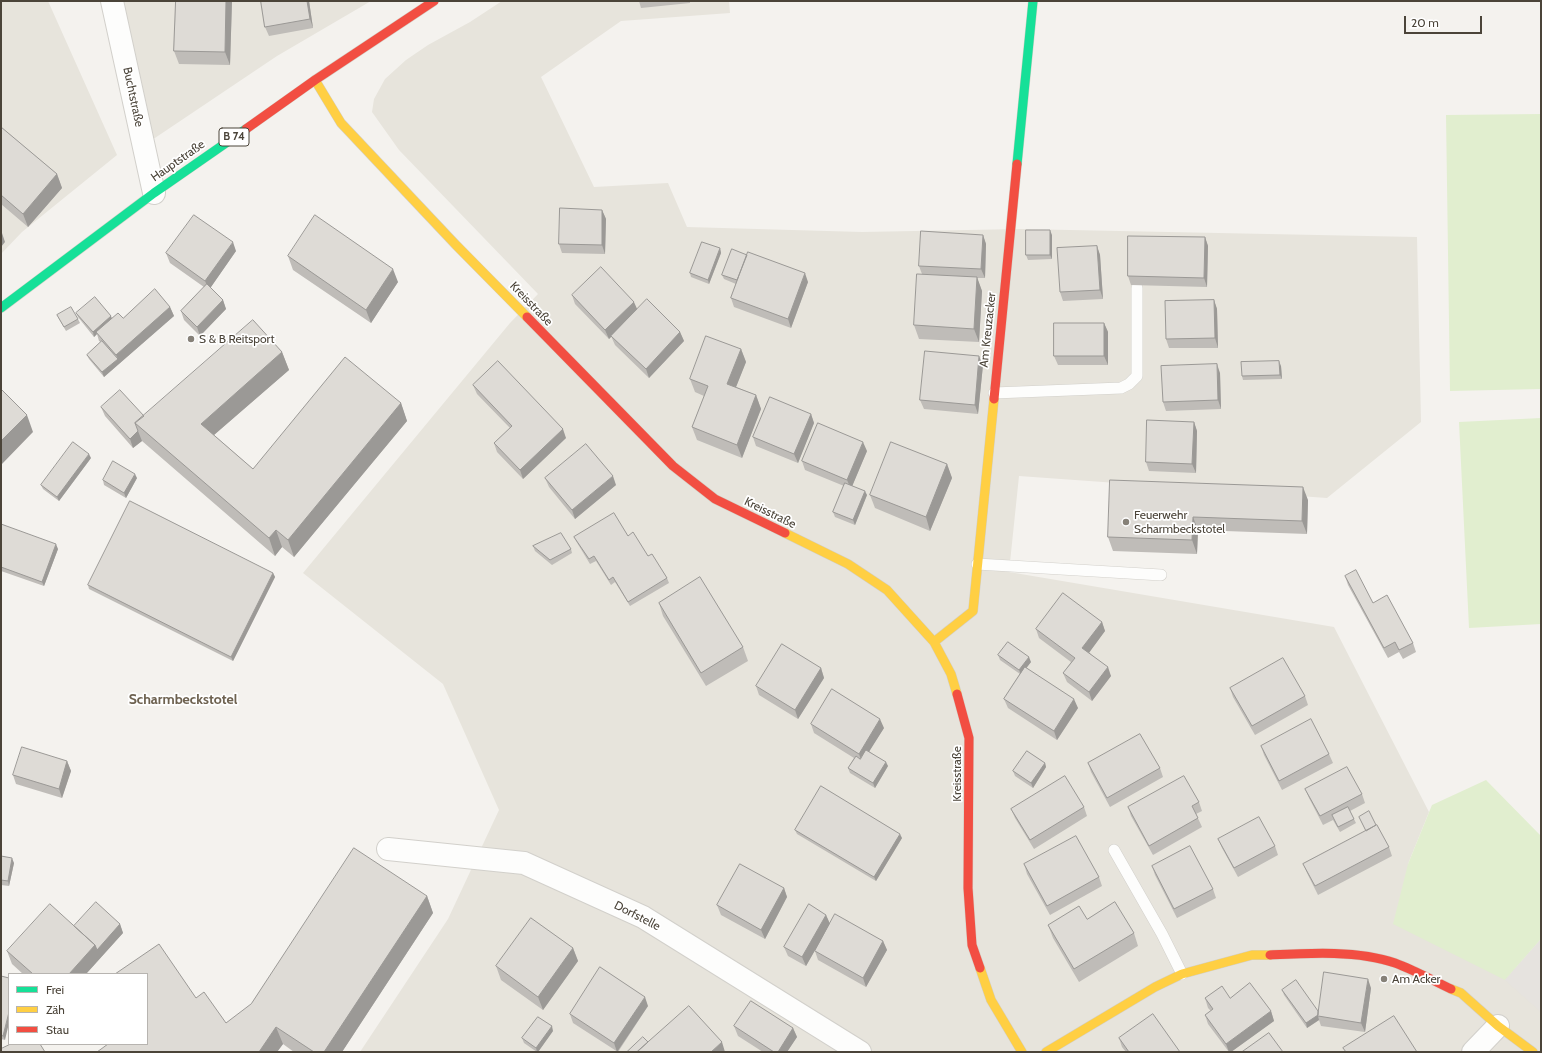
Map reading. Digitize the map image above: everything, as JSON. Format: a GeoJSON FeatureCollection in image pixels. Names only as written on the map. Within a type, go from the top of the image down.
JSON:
{"type":"FeatureCollection","features":[{"type":"Feature","properties":{"kind":"street","name":"Buchtstraße"},"geometry":{"type":"LineString","coordinates":[[112,1],[154,193]]}},
{"type":"Feature","properties":{"kind":"street","name":"Hauptstraße"},"geometry":{"type":"LineString","coordinates":[[1,308],[154,193],[315,80],[434,1]]}},
{"type":"Feature","properties":{"kind":"street","name":"Am Kreuzacker"},"geometry":{"type":"LineString","coordinates":[[934,642],[973,611],[1033,1]]}},
{"type":"Feature","properties":{"kind":"street","name":"Kreisstraße"},"geometry":{"type":"LineString","coordinates":[[315,80],[341,123],[462,250],[673,466],[715,499],[848,564],[887,590],[934,642],[951,674],[969,738],[968,888],[972,945],[991,1000],[1022,1052]]}},
{"type":"Feature","properties":{"kind":"street","name":"Dorfstelle"},"geometry":{"type":"LineString","coordinates":[[388,849],[524,863],[643,917],[860,1052]]}},
{"type":"Feature","properties":{"kind":"street"},"geometry":{"type":"LineString","coordinates":[[1046,1052],[1155,987],[1182,974],[1252,955],[1324,952],[1369,957],[1394,963],[1461,993],[1498,1026],[1533,1052]]}},
{"type":"Feature","properties":{"kind":"street"},"geometry":{"type":"LineString","coordinates":[[1473,1052],[1498,1026]]}},
{"type":"Feature","properties":{"kind":"lane"},"geometry":{"type":"LineString","coordinates":[[994,393],[1121,388],[1129,384],[1137,376],[1137,288]]}},
{"type":"Feature","properties":{"kind":"lane"},"geometry":{"type":"LineString","coordinates":[[977,564],[1161,575]]}},
{"type":"Feature","properties":{"kind":"lane"},"geometry":{"type":"LineString","coordinates":[[1114,850],[1162,934],[1182,974]]}},
{"type":"Feature","properties":{"kind":"shaded area"},"geometry":{"type":"Polygon","coordinates":[[[1,1],[48,1],[117,155],[22,232],[1,254],[1,1]]]}},
{"type":"Feature","properties":{"kind":"shaded area"},"geometry":{"type":"Polygon","coordinates":[[[112,1],[371,1],[277,56],[143,146],[112,1]]]}},
{"type":"Feature","properties":{"kind":"shaded area"},"geometry":{"type":"Polygon","coordinates":[[[502,1],[729,1],[730,13],[621,21],[541,77],[594,187],[668,183],[687,227],[862,232],[1020,229],[1417,237],[1421,422],[1327,498],[1019,476],[1009,572],[1334,627],[1429,812],[1408,864],[1505,979],[1541,939],[1541,1052],[360,1052],[448,919],[499,810],[443,684],[303,573],[510,323],[538,294],[399,150],[372,112],[374,99],[385,79],[406,60],[428,45],[470,22],[502,1]]]}},
{"type":"Feature","properties":{"kind":"shaded area"},"geometry":{"type":"Polygon","coordinates":[[[1541,939],[1541,1012],[1505,980],[1541,939]]]}},
{"type":"Feature","properties":{"kind":"green space"},"geometry":{"type":"Polygon","coordinates":[[[1541,114],[1541,389],[1450,391],[1446,115],[1541,114]]]}},
{"type":"Feature","properties":{"kind":"green space"},"geometry":{"type":"Polygon","coordinates":[[[1541,418],[1541,624],[1469,628],[1459,422],[1541,418]]]}},
{"type":"Feature","properties":{"kind":"green space"},"geometry":{"type":"Polygon","coordinates":[[[1486,780],[1541,836],[1541,939],[1505,980],[1393,924],[1408,864],[1432,805],[1486,780]]]}},
{"type":"Feature","properties":{"kind":"building"},"geometry":{"type":"Polygon","coordinates":[[[176,1],[226,1],[225,52],[174,51],[176,1]]]}},
{"type":"Feature","properties":{"kind":"building"},"geometry":{"type":"Polygon","coordinates":[[[261,1],[307,1],[310,19],[265,27],[261,1]]]}},
{"type":"Feature","properties":{"kind":"building"},"geometry":{"type":"Polygon","coordinates":[[[1,127],[57,174],[23,214],[1,195],[1,127]]]}},
{"type":"Feature","properties":{"kind":"building"},"geometry":{"type":"Polygon","coordinates":[[[560,208],[602,210],[602,245],[559,244],[560,208]]]}},
{"type":"Feature","properties":{"kind":"building"},"geometry":{"type":"Polygon","coordinates":[[[194,215],[233,242],[205,281],[166,253],[194,215]]]}},
{"type":"Feature","properties":{"kind":"building"},"geometry":{"type":"Polygon","coordinates":[[[315,215],[393,269],[366,310],[288,256],[315,215]]]}},
{"type":"Feature","properties":{"kind":"building"},"geometry":{"type":"Polygon","coordinates":[[[1026,230],[1050,230],[1050,255],[1026,255],[1026,230]]]}},
{"type":"Feature","properties":{"kind":"building"},"geometry":{"type":"Polygon","coordinates":[[[921,231],[983,235],[981,269],[919,266],[921,231]]]}},
{"type":"Feature","properties":{"kind":"building"},"geometry":{"type":"Polygon","coordinates":[[[1128,236],[1205,237],[1204,278],[1128,276],[1128,236]]]}},
{"type":"Feature","properties":{"kind":"building"},"geometry":{"type":"Polygon","coordinates":[[[702,242],[720,248],[708,280],[690,273],[702,242]]]}},
{"type":"Feature","properties":{"kind":"building"},"geometry":{"type":"Polygon","coordinates":[[[1097,246],[1100,290],[1060,292],[1057,248],[1097,246]]]}},
{"type":"Feature","properties":{"kind":"building"},"geometry":{"type":"Polygon","coordinates":[[[732,249],[747,255],[737,280],[722,275],[732,249]]]}},
{"type":"Feature","properties":{"kind":"building"},"geometry":{"type":"Polygon","coordinates":[[[748,252],[805,273],[788,319],[731,298],[748,252]]]}},
{"type":"Feature","properties":{"kind":"building"},"geometry":{"type":"Polygon","coordinates":[[[601,267],[634,302],[605,330],[572,295],[601,267]]]}},
{"type":"Feature","properties":{"kind":"building"},"geometry":{"type":"Polygon","coordinates":[[[917,274],[977,277],[974,329],[914,325],[917,274]]]}},
{"type":"Feature","properties":{"kind":"building"},"geometry":{"type":"Polygon","coordinates":[[[207,284],[223,300],[197,327],[181,311],[207,284]]]}},
{"type":"Feature","properties":{"kind":"building"},"geometry":{"type":"Polygon","coordinates":[[[155,289],[170,307],[116,355],[96,332],[118,313],[123,318],[155,289]]]}},
{"type":"Feature","properties":{"kind":"building"},"geometry":{"type":"Polygon","coordinates":[[[95,297],[111,316],[93,332],[76,313],[95,297]]]}},
{"type":"Feature","properties":{"kind":"building"},"geometry":{"type":"Polygon","coordinates":[[[647,299],[680,332],[646,369],[611,336],[647,299]]]}},
{"type":"Feature","properties":{"kind":"building"},"geometry":{"type":"Polygon","coordinates":[[[1214,300],[1215,338],[1166,339],[1165,301],[1214,300]]]}},
{"type":"Feature","properties":{"kind":"building"},"geometry":{"type":"Polygon","coordinates":[[[71,307],[78,319],[64,327],[57,315],[71,307]]]}},
{"type":"Feature","properties":{"kind":"building"},"geometry":{"type":"Polygon","coordinates":[[[253,320],[282,352],[201,424],[253,469],[345,357],[401,403],[288,540],[276,530],[269,538],[135,423],[253,320]]]}},
{"type":"Feature","properties":{"kind":"building"},"geometry":{"type":"Polygon","coordinates":[[[1054,323],[1104,323],[1104,356],[1054,356],[1054,323]]]}},
{"type":"Feature","properties":{"kind":"building"},"geometry":{"type":"Polygon","coordinates":[[[706,336],[741,349],[727,384],[756,395],[737,445],[692,427],[708,386],[690,379],[706,336]]]}},
{"type":"Feature","properties":{"kind":"building"},"geometry":{"type":"Polygon","coordinates":[[[102,341],[118,359],[102,372],[87,355],[102,341]]]}},
{"type":"Feature","properties":{"kind":"building"},"geometry":{"type":"Polygon","coordinates":[[[925,351],[979,356],[975,405],[920,400],[925,351]]]}},
{"type":"Feature","properties":{"kind":"building"},"geometry":{"type":"Polygon","coordinates":[[[498,361],[563,429],[520,470],[494,443],[512,426],[473,385],[498,361]]]}},
{"type":"Feature","properties":{"kind":"building"},"geometry":{"type":"Polygon","coordinates":[[[1279,361],[1280,375],[1242,376],[1241,362],[1279,361]]]}},
{"type":"Feature","properties":{"kind":"building"},"geometry":{"type":"Polygon","coordinates":[[[1217,364],[1218,400],[1163,402],[1161,366],[1217,364]]]}},
{"type":"Feature","properties":{"kind":"building"},"geometry":{"type":"Polygon","coordinates":[[[1,389],[27,415],[1,441],[1,389]]]}},
{"type":"Feature","properties":{"kind":"building"},"geometry":{"type":"Polygon","coordinates":[[[120,390],[144,416],[135,423],[138,431],[130,439],[101,407],[120,390]]]}},
{"type":"Feature","properties":{"kind":"building"},"geometry":{"type":"Polygon","coordinates":[[[770,397],[811,414],[794,454],[753,437],[770,397]]]}},
{"type":"Feature","properties":{"kind":"building"},"geometry":{"type":"Polygon","coordinates":[[[1147,420],[1194,422],[1192,464],[1146,462],[1147,420]]]}},
{"type":"Feature","properties":{"kind":"building"},"geometry":{"type":"Polygon","coordinates":[[[818,423],[863,442],[847,480],[802,461],[818,423]]]}},
{"type":"Feature","properties":{"kind":"building"},"geometry":{"type":"Polygon","coordinates":[[[73,442],[89,454],[57,497],[41,485],[73,442]]]}},
{"type":"Feature","properties":{"kind":"building"},"geometry":{"type":"Polygon","coordinates":[[[891,442],[947,464],[926,517],[870,495],[891,442]]]}},
{"type":"Feature","properties":{"kind":"building"},"geometry":{"type":"Polygon","coordinates":[[[586,444],[613,476],[572,510],[545,478],[586,444]]]}},
{"type":"Feature","properties":{"kind":"building"},"geometry":{"type":"Polygon","coordinates":[[[113,461],[135,474],[124,493],[103,480],[113,461]]]}},
{"type":"Feature","properties":{"kind":"building"},"geometry":{"type":"Polygon","coordinates":[[[1110,480],[1303,487],[1302,521],[1193,517],[1192,540],[1108,537],[1110,480]]]}},
{"type":"Feature","properties":{"kind":"building"},"geometry":{"type":"Polygon","coordinates":[[[845,483],[865,491],[853,520],[833,512],[845,483]]]}},
{"type":"Feature","properties":{"kind":"building"},"geometry":{"type":"Polygon","coordinates":[[[130,501],[273,573],[231,657],[88,585],[130,501]]]}},
{"type":"Feature","properties":{"kind":"building"},"geometry":{"type":"Polygon","coordinates":[[[614,513],[628,536],[633,532],[648,556],[652,554],[667,578],[628,602],[613,577],[609,580],[594,556],[589,559],[574,537],[614,513]]]}},
{"type":"Feature","properties":{"kind":"building"},"geometry":{"type":"Polygon","coordinates":[[[1,524],[56,544],[42,582],[1,567],[1,524]]]}},
{"type":"Feature","properties":{"kind":"building"},"geometry":{"type":"Polygon","coordinates":[[[561,533],[571,549],[550,560],[533,546],[561,533]]]}},
{"type":"Feature","properties":{"kind":"building"},"geometry":{"type":"Polygon","coordinates":[[[1356,570],[1373,603],[1387,595],[1413,643],[1399,650],[1395,642],[1384,648],[1345,576],[1356,570]]]}},
{"type":"Feature","properties":{"kind":"building"},"geometry":{"type":"Polygon","coordinates":[[[700,577],[743,647],[701,673],[659,603],[700,577]]]}},
{"type":"Feature","properties":{"kind":"building"},"geometry":{"type":"Polygon","coordinates":[[[1063,593],[1102,622],[1082,648],[1108,667],[1089,692],[1063,673],[1075,658],[1036,629],[1063,593]]]}},
{"type":"Feature","properties":{"kind":"building"},"geometry":{"type":"Polygon","coordinates":[[[1008,642],[1029,657],[1019,670],[998,655],[1008,642]]]}},
{"type":"Feature","properties":{"kind":"building"},"geometry":{"type":"Polygon","coordinates":[[[782,644],[821,668],[795,710],[756,686],[782,644]]]}},
{"type":"Feature","properties":{"kind":"building"},"geometry":{"type":"Polygon","coordinates":[[[1283,658],[1305,696],[1252,726],[1230,688],[1283,658]]]}},
{"type":"Feature","properties":{"kind":"building"},"geometry":{"type":"Polygon","coordinates":[[[1025,667],[1074,699],[1054,731],[1004,699],[1025,667]]]}},
{"type":"Feature","properties":{"kind":"building"},"geometry":{"type":"Polygon","coordinates":[[[832,689],[880,719],[859,754],[811,724],[832,689]]]}},
{"type":"Feature","properties":{"kind":"building"},"geometry":{"type":"Polygon","coordinates":[[[1311,719],[1329,754],[1279,781],[1261,746],[1311,719]]]}},
{"type":"Feature","properties":{"kind":"building"},"geometry":{"type":"Polygon","coordinates":[[[1140,734],[1160,768],[1107,798],[1088,763],[1140,734]]]}},
{"type":"Feature","properties":{"kind":"building"},"geometry":{"type":"Polygon","coordinates":[[[22,747],[67,761],[59,789],[13,775],[22,747]]]}},
{"type":"Feature","properties":{"kind":"building"},"geometry":{"type":"Polygon","coordinates":[[[866,750],[886,762],[873,783],[848,768],[856,756],[860,759],[866,750]]]}},
{"type":"Feature","properties":{"kind":"building"},"geometry":{"type":"Polygon","coordinates":[[[1027,751],[1045,763],[1031,783],[1013,771],[1027,751]]]}},
{"type":"Feature","properties":{"kind":"building"},"geometry":{"type":"Polygon","coordinates":[[[1347,767],[1362,794],[1320,816],[1305,789],[1347,767]]]}},
{"type":"Feature","properties":{"kind":"building"},"geometry":{"type":"Polygon","coordinates":[[[1065,776],[1084,807],[1030,840],[1011,809],[1065,776]]]}},
{"type":"Feature","properties":{"kind":"building"},"geometry":{"type":"Polygon","coordinates":[[[1184,776],[1199,802],[1192,806],[1198,818],[1149,846],[1128,807],[1184,776]]]}},
{"type":"Feature","properties":{"kind":"building"},"geometry":{"type":"Polygon","coordinates":[[[821,786],[900,834],[874,877],[795,830],[821,786]]]}},
{"type":"Feature","properties":{"kind":"building"},"geometry":{"type":"Polygon","coordinates":[[[1348,807],[1354,819],[1338,827],[1332,815],[1348,807]]]}},
{"type":"Feature","properties":{"kind":"building"},"geometry":{"type":"Polygon","coordinates":[[[1369,811],[1376,825],[1366,831],[1359,817],[1369,811]]]}},
{"type":"Feature","properties":{"kind":"building"},"geometry":{"type":"Polygon","coordinates":[[[1259,817],[1275,846],[1234,868],[1218,839],[1259,817]]]}},
{"type":"Feature","properties":{"kind":"building"},"geometry":{"type":"Polygon","coordinates":[[[1377,825],[1389,847],[1315,886],[1303,864],[1377,825]]]}},
{"type":"Feature","properties":{"kind":"building"},"geometry":{"type":"Polygon","coordinates":[[[1076,836],[1099,877],[1047,906],[1024,864],[1076,836]]]}},
{"type":"Feature","properties":{"kind":"building"},"geometry":{"type":"Polygon","coordinates":[[[1190,846],[1213,889],[1174,909],[1152,866],[1190,846]]]}},
{"type":"Feature","properties":{"kind":"building"},"geometry":{"type":"Polygon","coordinates":[[[354,848],[427,896],[324,1052],[314,1052],[276,1027],[259,1052],[97,1052],[107,1045],[148,1045],[148,973],[116,973],[159,944],[196,998],[204,992],[226,1023],[251,1004],[354,848]]]}},
{"type":"Feature","properties":{"kind":"building"},"geometry":{"type":"Polygon","coordinates":[[[1,856],[12,858],[8,881],[1,880],[1,856]]]}},
{"type":"Feature","properties":{"kind":"building"},"geometry":{"type":"Polygon","coordinates":[[[740,864],[784,888],[761,930],[717,905],[740,864]]]}},
{"type":"Feature","properties":{"kind":"building"},"geometry":{"type":"Polygon","coordinates":[[[96,902],[120,924],[97,950],[95,945],[74,926],[96,902]]]}},
{"type":"Feature","properties":{"kind":"building"},"geometry":{"type":"Polygon","coordinates":[[[1115,902],[1134,933],[1074,969],[1048,925],[1079,906],[1087,919],[1115,902]]]}},
{"type":"Feature","properties":{"kind":"building"},"geometry":{"type":"Polygon","coordinates":[[[50,904],[95,945],[70,973],[32,973],[7,951],[50,904]]]}},
{"type":"Feature","properties":{"kind":"building"},"geometry":{"type":"Polygon","coordinates":[[[809,904],[826,915],[802,957],[784,947],[809,904]]]}},
{"type":"Feature","properties":{"kind":"building"},"geometry":{"type":"Polygon","coordinates":[[[835,914],[883,941],[863,978],[815,951],[835,914]]]}},
{"type":"Feature","properties":{"kind":"building"},"geometry":{"type":"Polygon","coordinates":[[[531,918],[573,948],[538,997],[496,966],[531,918]]]}},
{"type":"Feature","properties":{"kind":"building"},"geometry":{"type":"Polygon","coordinates":[[[600,967],[645,997],[614,1043],[570,1014],[600,967]]]}},
{"type":"Feature","properties":{"kind":"building"},"geometry":{"type":"Polygon","coordinates":[[[1324,972],[1368,979],[1361,1023],[1318,1016],[1324,972]]]}},
{"type":"Feature","properties":{"kind":"building"},"geometry":{"type":"Polygon","coordinates":[[[1,976],[8,978],[8,1016],[3,1036],[1,1035],[1,976]]]}},
{"type":"Feature","properties":{"kind":"building"},"geometry":{"type":"Polygon","coordinates":[[[1296,980],[1318,1011],[1318,1015],[1306,1023],[1282,990],[1296,980]]]}},
{"type":"Feature","properties":{"kind":"building"},"geometry":{"type":"Polygon","coordinates":[[[1250,983],[1271,1011],[1226,1044],[1205,1015],[1213,1009],[1205,998],[1222,986],[1230,998],[1250,983]]]}},
{"type":"Feature","properties":{"kind":"building"},"geometry":{"type":"Polygon","coordinates":[[[751,1001],[793,1028],[778,1052],[774,1052],[734,1026],[751,1001]]]}},
{"type":"Feature","properties":{"kind":"building"},"geometry":{"type":"Polygon","coordinates":[[[689,1006],[722,1042],[711,1052],[637,1052],[689,1006]]]}},
{"type":"Feature","properties":{"kind":"building"},"geometry":{"type":"Polygon","coordinates":[[[1153,1014],[1180,1052],[1129,1052],[1119,1038],[1153,1014]]]}},
{"type":"Feature","properties":{"kind":"building"},"geometry":{"type":"Polygon","coordinates":[[[1394,1016],[1417,1052],[1346,1052],[1343,1048],[1394,1016]]]}},
{"type":"Feature","properties":{"kind":"building"},"geometry":{"type":"Polygon","coordinates":[[[538,1017],[552,1026],[536,1048],[522,1038],[538,1017]]]}},
{"type":"Feature","properties":{"kind":"building"},"geometry":{"type":"Polygon","coordinates":[[[1269,1033],[1283,1052],[1242,1052],[1269,1033]]]}},
{"type":"Feature","properties":{"kind":"building"},"geometry":{"type":"Polygon","coordinates":[[[643,1037],[648,1042],[637,1052],[627,1052],[643,1037]]]}},
{"type":"Feature","properties":{"kind":"building"},"geometry":{"type":"Polygon","coordinates":[[[9,1045],[41,1045],[45,1052],[1,1052],[1,1049],[9,1045]]]}},
{"type":"Feature","properties":{"kind":"traffic: fast"},"geometry":{"type":"LineString","coordinates":[[1017,164],[1033,1]]}},
{"type":"Feature","properties":{"kind":"traffic: fast"},"geometry":{"type":"LineString","coordinates":[[1,308],[154,193],[246,129]]}},
{"type":"Feature","properties":{"kind":"traffic: slow"},"geometry":{"type":"LineString","coordinates":[[315,80],[341,123],[456,245],[527,317]]}},
{"type":"Feature","properties":{"kind":"traffic: slow"},"geometry":{"type":"LineString","coordinates":[[934,642],[973,611],[994,399]]}},
{"type":"Feature","properties":{"kind":"traffic: slow"},"geometry":{"type":"LineString","coordinates":[[785,533],[848,564],[887,590],[934,642],[951,674],[957,694]]}},
{"type":"Feature","properties":{"kind":"traffic: slow"},"geometry":{"type":"LineString","coordinates":[[1046,1052],[1155,987],[1182,974],[1252,955],[1270,955]]}},
{"type":"Feature","properties":{"kind":"traffic: slow"},"geometry":{"type":"LineString","coordinates":[[980,968],[991,1000],[1022,1052]]}},
{"type":"Feature","properties":{"kind":"traffic: slow"},"geometry":{"type":"LineString","coordinates":[[1451,989],[1461,993],[1498,1026],[1533,1052]]}},
{"type":"Feature","properties":{"kind":"traffic: jam"},"geometry":{"type":"LineString","coordinates":[[246,129],[315,80],[434,1]]}},
{"type":"Feature","properties":{"kind":"traffic: jam"},"geometry":{"type":"LineString","coordinates":[[994,399],[1017,164]]}},
{"type":"Feature","properties":{"kind":"traffic: jam"},"geometry":{"type":"LineString","coordinates":[[527,317],[673,466],[715,499],[785,533]]}},
{"type":"Feature","properties":{"kind":"traffic: jam"},"geometry":{"type":"LineString","coordinates":[[957,694],[969,738],[968,888],[972,945],[980,968]]}},
{"type":"Feature","properties":{"kind":"traffic: jam"},"geometry":{"type":"LineString","coordinates":[[1270,955],[1333,953],[1381,959],[1395,963],[1451,989]]}},
{"type":"Feature","properties":{"kind":"place","name":"S & B Reitsport"},"geometry":{"type":"Point","coordinates":[191,339]}},
{"type":"Feature","properties":{"kind":"place","name":"Feuerwehr Scharmbeckstotel"},"geometry":{"type":"Point","coordinates":[1126,522]}},
{"type":"Feature","properties":{"kind":"place","name":"Am Acker"},"geometry":{"type":"Point","coordinates":[1384,979]}},
{"type":"Feature","properties":{"kind":"district","name":"Scharmbeckstotel"},"geometry":{"type":"Point","coordinates":[183,700]}}]}
